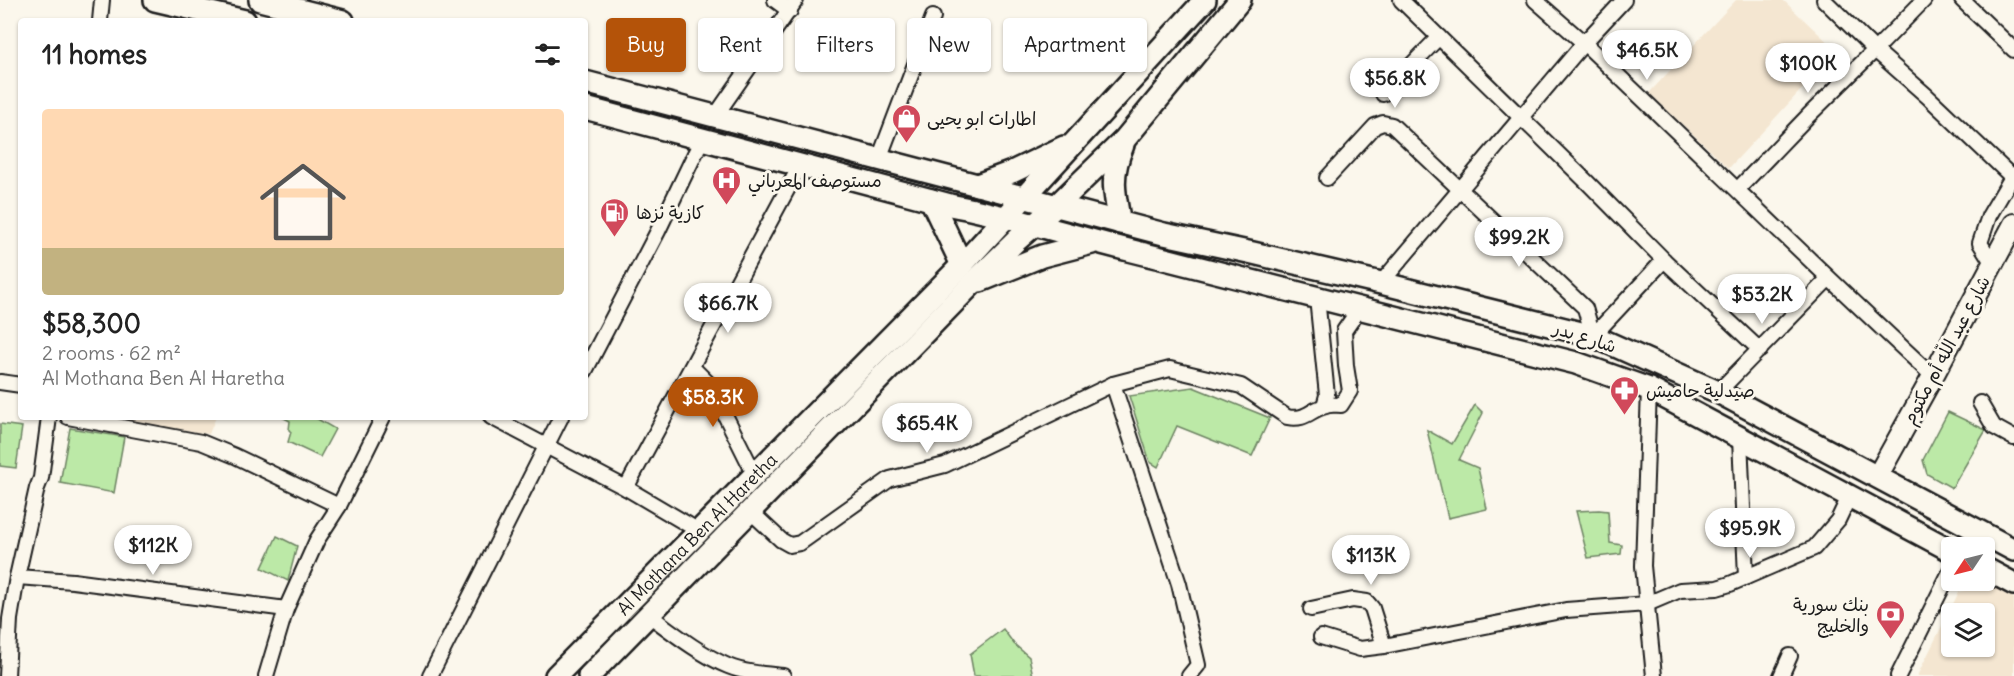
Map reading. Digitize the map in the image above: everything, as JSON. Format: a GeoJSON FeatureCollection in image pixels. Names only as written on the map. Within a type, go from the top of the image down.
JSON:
{"type":"FeatureCollection","features":[{"type":"Feature","properties":{"kind":"main road"},"geometry":{"type":"LineString","coordinates":[[155,0],[204,5],[237,18]]}},
{"type":"Feature","properties":{"kind":"main road"},"geometry":{"type":"LineString","coordinates":[[260,0],[331,18]]}},
{"type":"Feature","properties":{"kind":"main road","name":"Al Mothana Ben Al Haretha"},"geometry":{"type":"LineString","coordinates":[[556,676],[962,265],[1205,0]]}},
{"type":"Feature","properties":{"kind":"main road"},"geometry":{"type":"LineString","coordinates":[[589,676],[971,285],[1125,139],[1240,0]]}},
{"type":"Feature","properties":{"kind":"main road","name":"شارع بدر"},"geometry":{"type":"LineString","coordinates":[[588,83],[1120,223],[1381,283],[1593,336],[1718,392],[2014,550]]}},
{"type":"Feature","properties":{"kind":"main road","name":"شارع بدر"},"geometry":{"type":"LineString","coordinates":[[588,109],[931,200],[1007,217],[1095,243],[1576,363],[1649,388],[1941,545]]}},
{"type":"Feature","properties":{"kind":"main road"},"geometry":{"type":"LineString","coordinates":[[702,139],[716,116]]}},
{"type":"Feature","properties":{"kind":"main road"},"geometry":{"type":"LineString","coordinates":[[1120,223],[1113,188],[1116,160],[1125,139]]}},
{"type":"Feature","properties":{"kind":"main road"},"geometry":{"type":"LineString","coordinates":[[977,185],[1012,172],[1078,140]]}},
{"type":"Feature","properties":{"kind":"main road"},"geometry":{"type":"LineString","coordinates":[[931,200],[962,265]]}},
{"type":"Feature","properties":{"kind":"main road","name":"شارع عبد اللّه أم مكتوم"},"geometry":{"type":"LineString","coordinates":[[1877,477],[2014,224]]}},
{"type":"Feature","properties":{"kind":"main road"},"geometry":{"type":"LineString","coordinates":[[1157,257],[1164,234]]}},
{"type":"Feature","properties":{"kind":"main road"},"geometry":{"type":"LineString","coordinates":[[971,285],[1042,256],[1095,243]]}},
{"type":"Feature","properties":{"kind":"main road"},"geometry":{"type":"LineString","coordinates":[[1995,574],[2014,584]]}},
{"type":"Feature","properties":{"kind":"street"},"geometry":{"type":"LineString","coordinates":[[100,18],[102,0]]}},
{"type":"Feature","properties":{"kind":"street"},"geometry":{"type":"LineString","coordinates":[[716,116],[793,5],[775,0]]}},
{"type":"Feature","properties":{"kind":"street"},"geometry":{"type":"LineString","coordinates":[[1401,0],[1664,260],[1760,350]]}},
{"type":"Feature","properties":{"kind":"street"},"geometry":{"type":"LineString","coordinates":[[1535,0],[1584,43],[1738,189],[1828,279],[1933,376]]}},
{"type":"Feature","properties":{"kind":"street"},"geometry":{"type":"LineString","coordinates":[[1381,283],[1584,43],[1624,0]]}},
{"type":"Feature","properties":{"kind":"street"},"geometry":{"type":"LineString","coordinates":[[1824,0],[1875,50],[2013,175],[1989,216],[1980,243],[1993,264]]}},
{"type":"Feature","properties":{"kind":"street"},"geometry":{"type":"LineString","coordinates":[[1738,189],[1924,0]]}},
{"type":"Feature","properties":{"kind":"street"},"geometry":{"type":"LineString","coordinates":[[1962,0],[2014,51]]}},
{"type":"Feature","properties":{"kind":"street"},"geometry":{"type":"LineString","coordinates":[[879,159],[933,17]]}},
{"type":"Feature","properties":{"kind":"street"},"geometry":{"type":"LineString","coordinates":[[1383,94],[1439,37]]}},
{"type":"Feature","properties":{"kind":"street"},"geometry":{"type":"LineString","coordinates":[[1327,178],[1375,126],[1383,123],[1392,125],[1585,308],[1593,336]]}},
{"type":"Feature","properties":{"kind":"street"},"geometry":{"type":"LineString","coordinates":[[588,365],[658,231],[702,139]]}},
{"type":"Feature","properties":{"kind":"street"},"geometry":{"type":"LineString","coordinates":[[626,488],[801,165]]}},
{"type":"Feature","properties":{"kind":"street"},"geometry":{"type":"LineString","coordinates":[[1593,336],[1664,260]]}},
{"type":"Feature","properties":{"kind":"street"},"geometry":{"type":"LineString","coordinates":[[1718,392],[1828,279]]}},
{"type":"Feature","properties":{"kind":"street"},"geometry":{"type":"LineString","coordinates":[[1317,297],[1327,395],[1324,406]]}},
{"type":"Feature","properties":{"kind":"street"},"geometry":{"type":"LineString","coordinates":[[750,511],[781,540],[790,545],[800,543],[890,479],[945,465],[1113,384],[1170,369],[1241,386],[1287,417],[1304,417],[1324,406],[1341,405],[1350,391],[1344,331],[1360,308]]}},
{"type":"Feature","properties":{"kind":"street"},"geometry":{"type":"LineString","coordinates":[[692,367],[710,385],[755,475]]}},
{"type":"Feature","properties":{"kind":"street"},"geometry":{"type":"LineString","coordinates":[[0,382],[18,385]]}},
{"type":"Feature","properties":{"kind":"street"},"geometry":{"type":"LineString","coordinates":[[1113,384],[1179,584],[1197,664],[1189,676]]}},
{"type":"Feature","properties":{"kind":"street"},"geometry":{"type":"LineString","coordinates":[[1649,388],[1643,566],[1654,676]]}},
{"type":"Feature","properties":{"kind":"street"},"geometry":{"type":"LineString","coordinates":[[1980,404],[1994,427],[2014,438]]}},
{"type":"Feature","properties":{"kind":"street"},"geometry":{"type":"LineString","coordinates":[[7,676],[10,619],[17,577],[41,478],[49,420]]}},
{"type":"Feature","properties":{"kind":"street"},"geometry":{"type":"LineString","coordinates":[[84,420],[201,442],[339,506]]}},
{"type":"Feature","properties":{"kind":"street"},"geometry":{"type":"LineString","coordinates":[[266,676],[286,609],[317,540],[339,506],[382,420]]}},
{"type":"Feature","properties":{"kind":"street"},"geometry":{"type":"LineString","coordinates":[[497,420],[626,488],[699,531]]}},
{"type":"Feature","properties":{"kind":"street"},"geometry":{"type":"LineString","coordinates":[[430,676],[559,420]]}},
{"type":"Feature","properties":{"kind":"street"},"geometry":{"type":"LineString","coordinates":[[1740,438],[1746,578]]}},
{"type":"Feature","properties":{"kind":"street"},"geometry":{"type":"LineString","coordinates":[[1321,637],[1360,648],[1384,646],[1566,610],[1647,604],[1680,590],[1717,588],[1746,578],[1814,548],[1838,520],[1849,497]]}},
{"type":"Feature","properties":{"kind":"street"},"geometry":{"type":"LineString","coordinates":[[17,577],[73,581],[286,609]]}},
{"type":"Feature","properties":{"kind":"street"},"geometry":{"type":"LineString","coordinates":[[1898,676],[1941,590]]}},
{"type":"Feature","properties":{"kind":"street"},"geometry":{"type":"LineString","coordinates":[[1311,609],[1353,600],[1367,602],[1372,608],[1384,646]]}},
{"type":"Feature","properties":{"kind":"street"},"geometry":{"type":"LineString","coordinates":[[649,615],[680,638],[727,666],[749,673],[783,676]]}},
{"type":"Feature","properties":{"kind":"street"},"geometry":{"type":"LineString","coordinates":[[1781,676],[1790,656]]}},
{"type":"Feature","properties":{"kind":"shaded area"},"geometry":{"type":"Polygon","coordinates":[[[1736,0],[1783,0],[1837,51],[1729,168],[1649,93],[1736,0]]]}},
{"type":"Feature","properties":{"kind":"shaded area"},"geometry":{"type":"Polygon","coordinates":[[[123,420],[215,420],[209,434],[123,420]]]}},
{"type":"Feature","properties":{"kind":"shaded area"},"geometry":{"type":"Polygon","coordinates":[[[1995,588],[2014,598],[2014,676],[1917,676],[1941,628],[1941,657],[1995,657],[1995,603],[1954,603],[1959,592],[1995,591],[1995,588]]]}},
{"type":"Feature","properties":{"kind":"green space"},"geometry":{"type":"Polygon","coordinates":[[[1193,387],[1270,418],[1252,456],[1177,426],[1158,467],[1150,462],[1129,396],[1193,387]]]}},
{"type":"Feature","properties":{"kind":"green space"},"geometry":{"type":"Polygon","coordinates":[[[1475,405],[1483,413],[1459,460],[1478,468],[1487,509],[1448,518],[1427,430],[1452,444],[1475,405]]]}},
{"type":"Feature","properties":{"kind":"green space"},"geometry":{"type":"Polygon","coordinates":[[[1948,412],[1986,430],[1952,488],[1927,474],[1923,460],[1948,412]]]}},
{"type":"Feature","properties":{"kind":"green space"},"geometry":{"type":"Polygon","coordinates":[[[288,420],[319,420],[335,429],[320,457],[288,442],[291,432],[289,430],[290,421],[288,420]]]}},
{"type":"Feature","properties":{"kind":"green space"},"geometry":{"type":"Polygon","coordinates":[[[0,424],[22,427],[16,468],[0,466],[0,424]]]}},
{"type":"Feature","properties":{"kind":"green space"},"geometry":{"type":"Polygon","coordinates":[[[70,428],[124,437],[114,493],[60,483],[70,428]]]}},
{"type":"Feature","properties":{"kind":"green space"},"geometry":{"type":"Polygon","coordinates":[[[1576,511],[1608,511],[1610,543],[1622,545],[1621,554],[1588,558],[1576,511]]]}},
{"type":"Feature","properties":{"kind":"green space"},"geometry":{"type":"Polygon","coordinates":[[[277,536],[297,546],[288,581],[262,568],[277,536]]]}},
{"type":"Feature","properties":{"kind":"green space"},"geometry":{"type":"Polygon","coordinates":[[[1003,629],[1014,644],[1029,657],[1033,676],[974,676],[970,654],[1003,629]]]}},
{"type":"Feature","properties":{"kind":"place","name":"اطارات ابو يحيى"},"geometry":{"type":"Point","coordinates":[906,144]}},
{"type":"Feature","properties":{"kind":"place","name":"مستوصف المعرباني"},"geometry":{"type":"Point","coordinates":[727,206]}},
{"type":"Feature","properties":{"kind":"place","name":"كازية نزها"},"geometry":{"type":"Point","coordinates":[615,238]}},
{"type":"Feature","properties":{"kind":"place","name":"صيدلية حاميش"},"geometry":{"type":"Point","coordinates":[1625,416]}},
{"type":"Feature","properties":{"kind":"place","name":"بنك سورية والخليج"},"geometry":{"type":"Point","coordinates":[1890,640]}}]}
